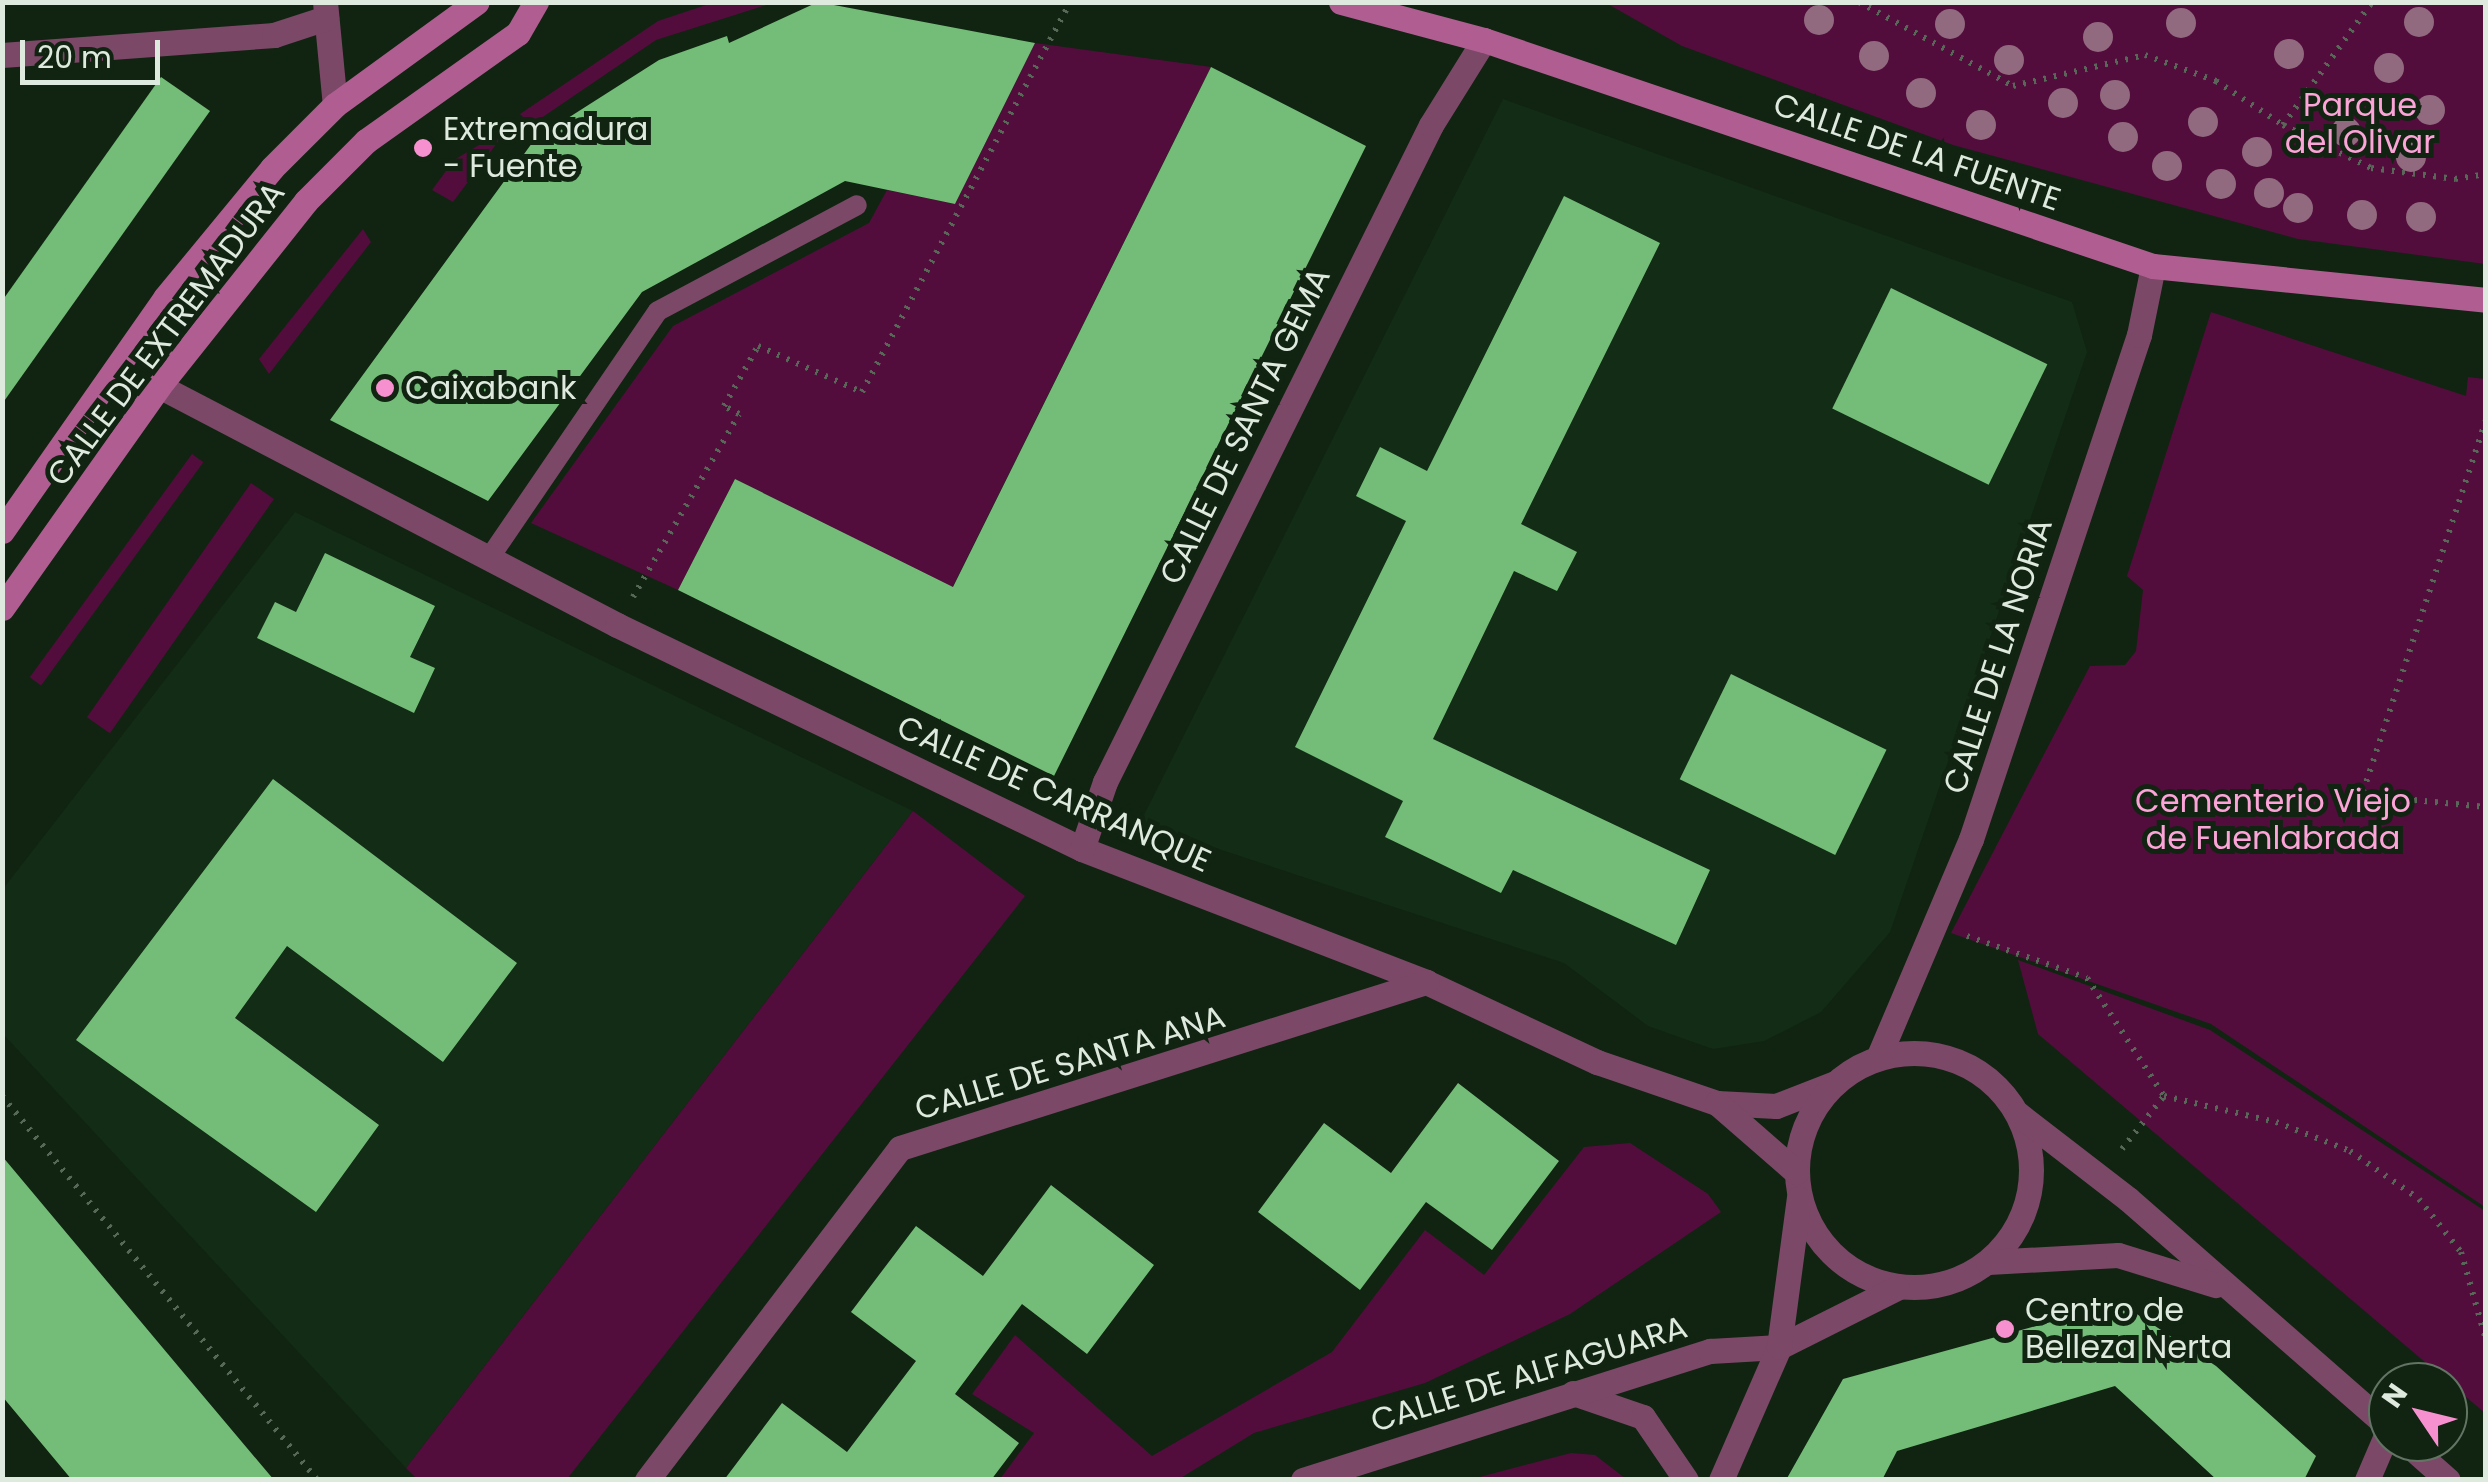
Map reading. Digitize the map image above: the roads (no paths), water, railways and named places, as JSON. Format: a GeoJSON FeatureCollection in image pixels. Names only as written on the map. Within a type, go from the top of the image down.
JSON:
{"type":"FeatureCollection","features":[{"type":"Feature","properties":{"kind":"main road","name":"CALLE DE EXTREMADURA"},"geometry":{"type":"LineString","coordinates":[[2,530],[165,298],[272,168],[335,105],[478,2]]}},
{"type":"Feature","properties":{"kind":"main road","name":"CALLE DE EXTREMADURA"},"geometry":{"type":"LineString","coordinates":[[2,608],[159,386],[306,201],[366,142],[518,33],[536,2]]}},
{"type":"Feature","properties":{"kind":"main road","name":"CALLE DE LA FUENTE"},"geometry":{"type":"LineString","coordinates":[[1341,2],[1484,40],[2153,266],[2486,300]]}},
{"type":"Feature","properties":{"kind":"street"},"geometry":{"type":"LineString","coordinates":[[2,55],[274,35],[325,10],[335,105]]}},
{"type":"Feature","properties":{"kind":"street","name":"CALLE DE SANTA GEMA"},"geometry":{"type":"LineString","coordinates":[[1082,849],[1105,782],[1422,142],[1484,40]]}},
{"type":"Feature","properties":{"kind":"street","name":"CALLE DE LA NORIA"},"geometry":{"type":"LineString","coordinates":[[1878,1058],[1971,839],[2139,335],[2153,266]]}},
{"type":"Feature","properties":{"kind":"street","name":"CALLE DE CARRANQUE"},"geometry":{"type":"LineString","coordinates":[[159,386],[617,625],[1082,849],[1426,982],[1597,1062],[1717,1103],[1776,1106],[1835,1083]]}},
{"type":"Feature","properties":{"kind":"street","name":"CALLE DE SANTA ANA"},"geometry":{"type":"LineString","coordinates":[[647,1480],[900,1148],[1426,982]]}},
{"type":"Feature","properties":{"kind":"street"},"geometry":{"type":"LineString","coordinates":[[1722,1480],[1779,1347],[1806,1123],[1835,1083],[1878,1058],[1936,1054],[1970,1067],[2018,1114],[2100,1177],[2368,1412]]}},
{"type":"Feature","properties":{"kind":"street","name":"CALLE DE CARRANQUE"},"geometry":{"type":"LineString","coordinates":[[1717,1103],[1797,1185]]}},
{"type":"Feature","properties":{"kind":"street"},"geometry":{"type":"LineString","coordinates":[[1779,1347],[1896,1288],[1945,1284],[1988,1262],[2010,1238],[2032,1177],[2018,1114]]}},
{"type":"Feature","properties":{"kind":"street"},"geometry":{"type":"LineString","coordinates":[[1797,1185],[1818,1240],[1852,1272],[1896,1288]]}},
{"type":"Feature","properties":{"kind":"street"},"geometry":{"type":"LineString","coordinates":[[1988,1262],[2118,1256],[2225,1288]]}},
{"type":"Feature","properties":{"kind":"street","name":"CALLE DE ALFAGUARA"},"geometry":{"type":"LineString","coordinates":[[1303,1480],[1710,1351],[1779,1347]]}},
{"type":"Feature","properties":{"kind":"street"},"geometry":{"type":"LineString","coordinates":[[1573,1393],[1642,1417],[1686,1480]]}},
{"type":"Feature","properties":{"kind":"street"},"geometry":{"type":"LineString","coordinates":[[2428,1462],[2448,1480]]}},
{"type":"Feature","properties":{"kind":"lane"},"geometry":{"type":"LineString","coordinates":[[488,560],[658,311],[857,205]]}},
{"type":"Feature","properties":{"kind":"place","name":"Extremadura - Fuente"},"geometry":{"type":"Point","coordinates":[423,148]}},
{"type":"Feature","properties":{"kind":"place","name":"Caixabank"},"geometry":{"type":"Point","coordinates":[385,388]}},
{"type":"Feature","properties":{"kind":"place","name":"Centro de Belleza Nerta"},"geometry":{"type":"Point","coordinates":[2005,1329]}},
{"type":"Feature","properties":{"kind":"park label","name":"Parque del Olivar"},"geometry":{"type":"Point","coordinates":[2360,124]}},
{"type":"Feature","properties":{"kind":"park label","name":"Cementerio Viejo de Fuenlabrada"},"geometry":{"type":"Point","coordinates":[2273,820]}}]}
